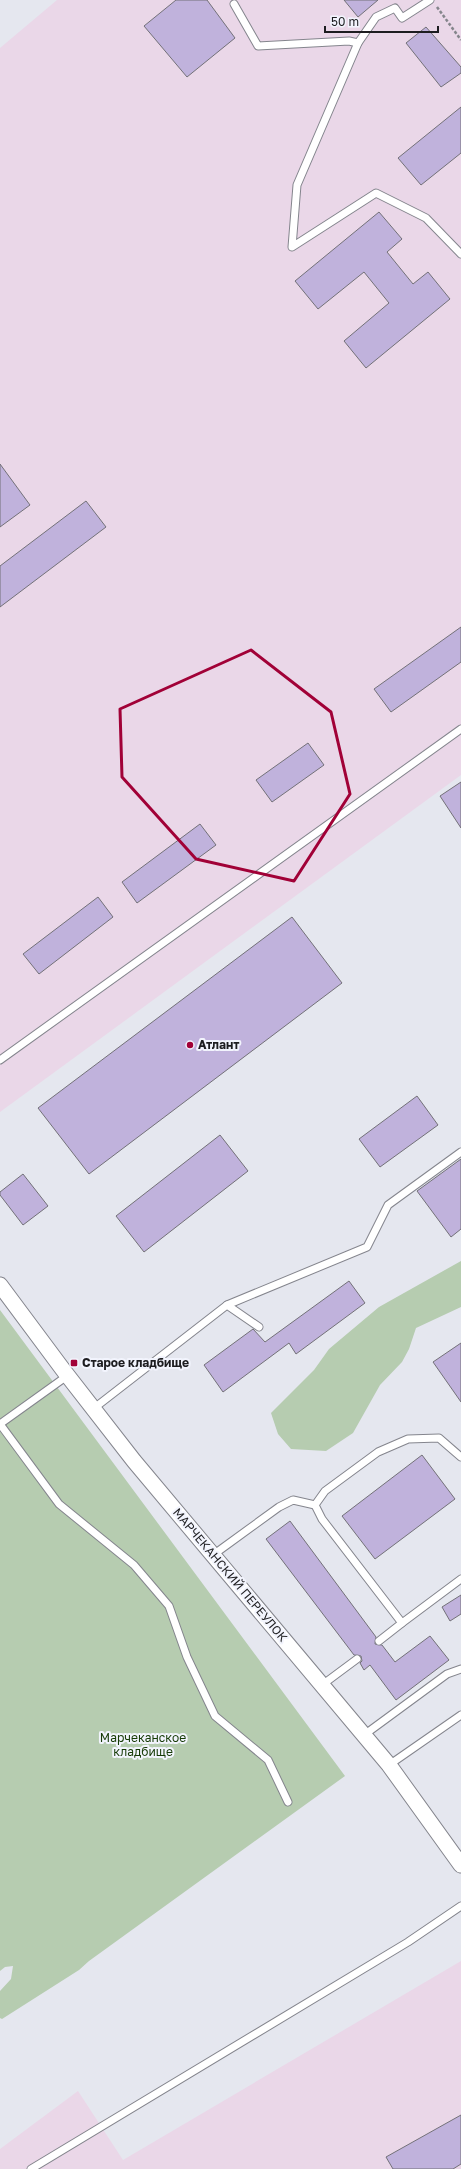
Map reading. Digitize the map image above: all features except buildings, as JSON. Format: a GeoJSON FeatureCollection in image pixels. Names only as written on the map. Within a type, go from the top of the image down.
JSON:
{"type":"FeatureCollection","features":[{"type":"Feature","properties":{"kind":"street","name":"МАРЧЕКАНСКИЙ ПЕРЕУЛОК"},"geometry":{"type":"LineString","coordinates":[[0,1285],[93,1409],[364,1735],[459,1859]]}},
{"type":"Feature","properties":{"kind":"lane"},"geometry":{"type":"LineString","coordinates":[[430,0],[402,18],[395,8],[376,17],[358,43],[297,185],[292,247],[376,193],[426,218],[461,254]]}},
{"type":"Feature","properties":{"kind":"lane"},"geometry":{"type":"LineString","coordinates":[[234,4],[258,46],[349,41],[358,43]]}},
{"type":"Feature","properties":{"kind":"lane"},"geometry":{"type":"LineString","coordinates":[[0,1060],[461,729]]}},
{"type":"Feature","properties":{"kind":"lane"},"geometry":{"type":"LineString","coordinates":[[93,1409],[227,1305],[367,1247],[388,1205],[461,1152]]}},
{"type":"Feature","properties":{"kind":"lane"},"geometry":{"type":"LineString","coordinates":[[227,1305],[259,1327]]}},
{"type":"Feature","properties":{"kind":"lane"},"geometry":{"type":"LineString","coordinates":[[67,1376],[0,1424],[59,1504],[134,1565],[169,1606],[187,1657],[215,1716],[268,1760],[288,1802]]}},
{"type":"Feature","properties":{"kind":"lane"},"geometry":{"type":"LineString","coordinates":[[315,1505],[324,1491],[378,1452],[408,1439],[439,1438],[461,1457]]}},
{"type":"Feature","properties":{"kind":"lane"},"geometry":{"type":"LineString","coordinates":[[213,1555],[279,1507],[293,1500],[315,1505]]}},
{"type":"Feature","properties":{"kind":"lane"},"geometry":{"type":"LineString","coordinates":[[315,1505],[322,1519],[402,1623]]}},
{"type":"Feature","properties":{"kind":"lane"},"geometry":{"type":"LineString","coordinates":[[379,1641],[461,1579]]}},
{"type":"Feature","properties":{"kind":"lane"},"geometry":{"type":"LineString","coordinates":[[322,1685],[357,1659]]}},
{"type":"Feature","properties":{"kind":"lane"},"geometry":{"type":"LineString","coordinates":[[364,1735],[447,1674],[461,1669]]}},
{"type":"Feature","properties":{"kind":"lane"},"geometry":{"type":"LineString","coordinates":[[389,1766],[461,1715]]}},
{"type":"Feature","properties":{"kind":"lane"},"geometry":{"type":"LineString","coordinates":[[31,2169],[408,1942],[461,1906]]}},
{"type":"Feature","properties":{"kind":"path"},"geometry":{"type":"LineString","coordinates":[[436,6],[461,40]]}},
{"type":"Feature","properties":{"kind":"highlighted area"},"geometry":{"type":"Polygon","coordinates":[[[251,650],[331,712],[350,794],[294,881],[196,859],[122,777],[120,709],[251,650]]]}},
{"type":"Feature","properties":{"kind":"shaded area"},"geometry":{"type":"Polygon","coordinates":[[[57,0],[461,0],[461,775],[0,1112],[0,48],[57,0]]]}},
{"type":"Feature","properties":{"kind":"shaded area"},"geometry":{"type":"Polygon","coordinates":[[[461,1961],[461,2169],[0,2169],[0,2149],[78,2091],[123,2160],[461,1961]]]}},
{"type":"Feature","properties":{"kind":"green space"},"geometry":{"type":"Polygon","coordinates":[[[461,1261],[461,1307],[416,1328],[409,1349],[402,1362],[380,1385],[353,1433],[326,1451],[291,1449],[278,1434],[271,1413],[314,1370],[329,1349],[379,1307],[461,1261]]]}},
{"type":"Feature","properties":{"kind":"green space","name":"Марчеканское кладбище"},"geometry":{"type":"Polygon","coordinates":[[[0,1310],[345,1776],[89,1961],[79,1970],[2,2019],[0,2018],[0,1991],[11,1979],[13,1966],[5,1967],[0,1971],[0,1310]]]}},
{"type":"Feature","properties":{"kind":"place","name":"Атлант"},"geometry":{"type":"Point","coordinates":[190,1045]}},
{"type":"Feature","properties":{"kind":"place","name":"Старое кладбище"},"geometry":{"type":"Point","coordinates":[74,1363]}}]}
